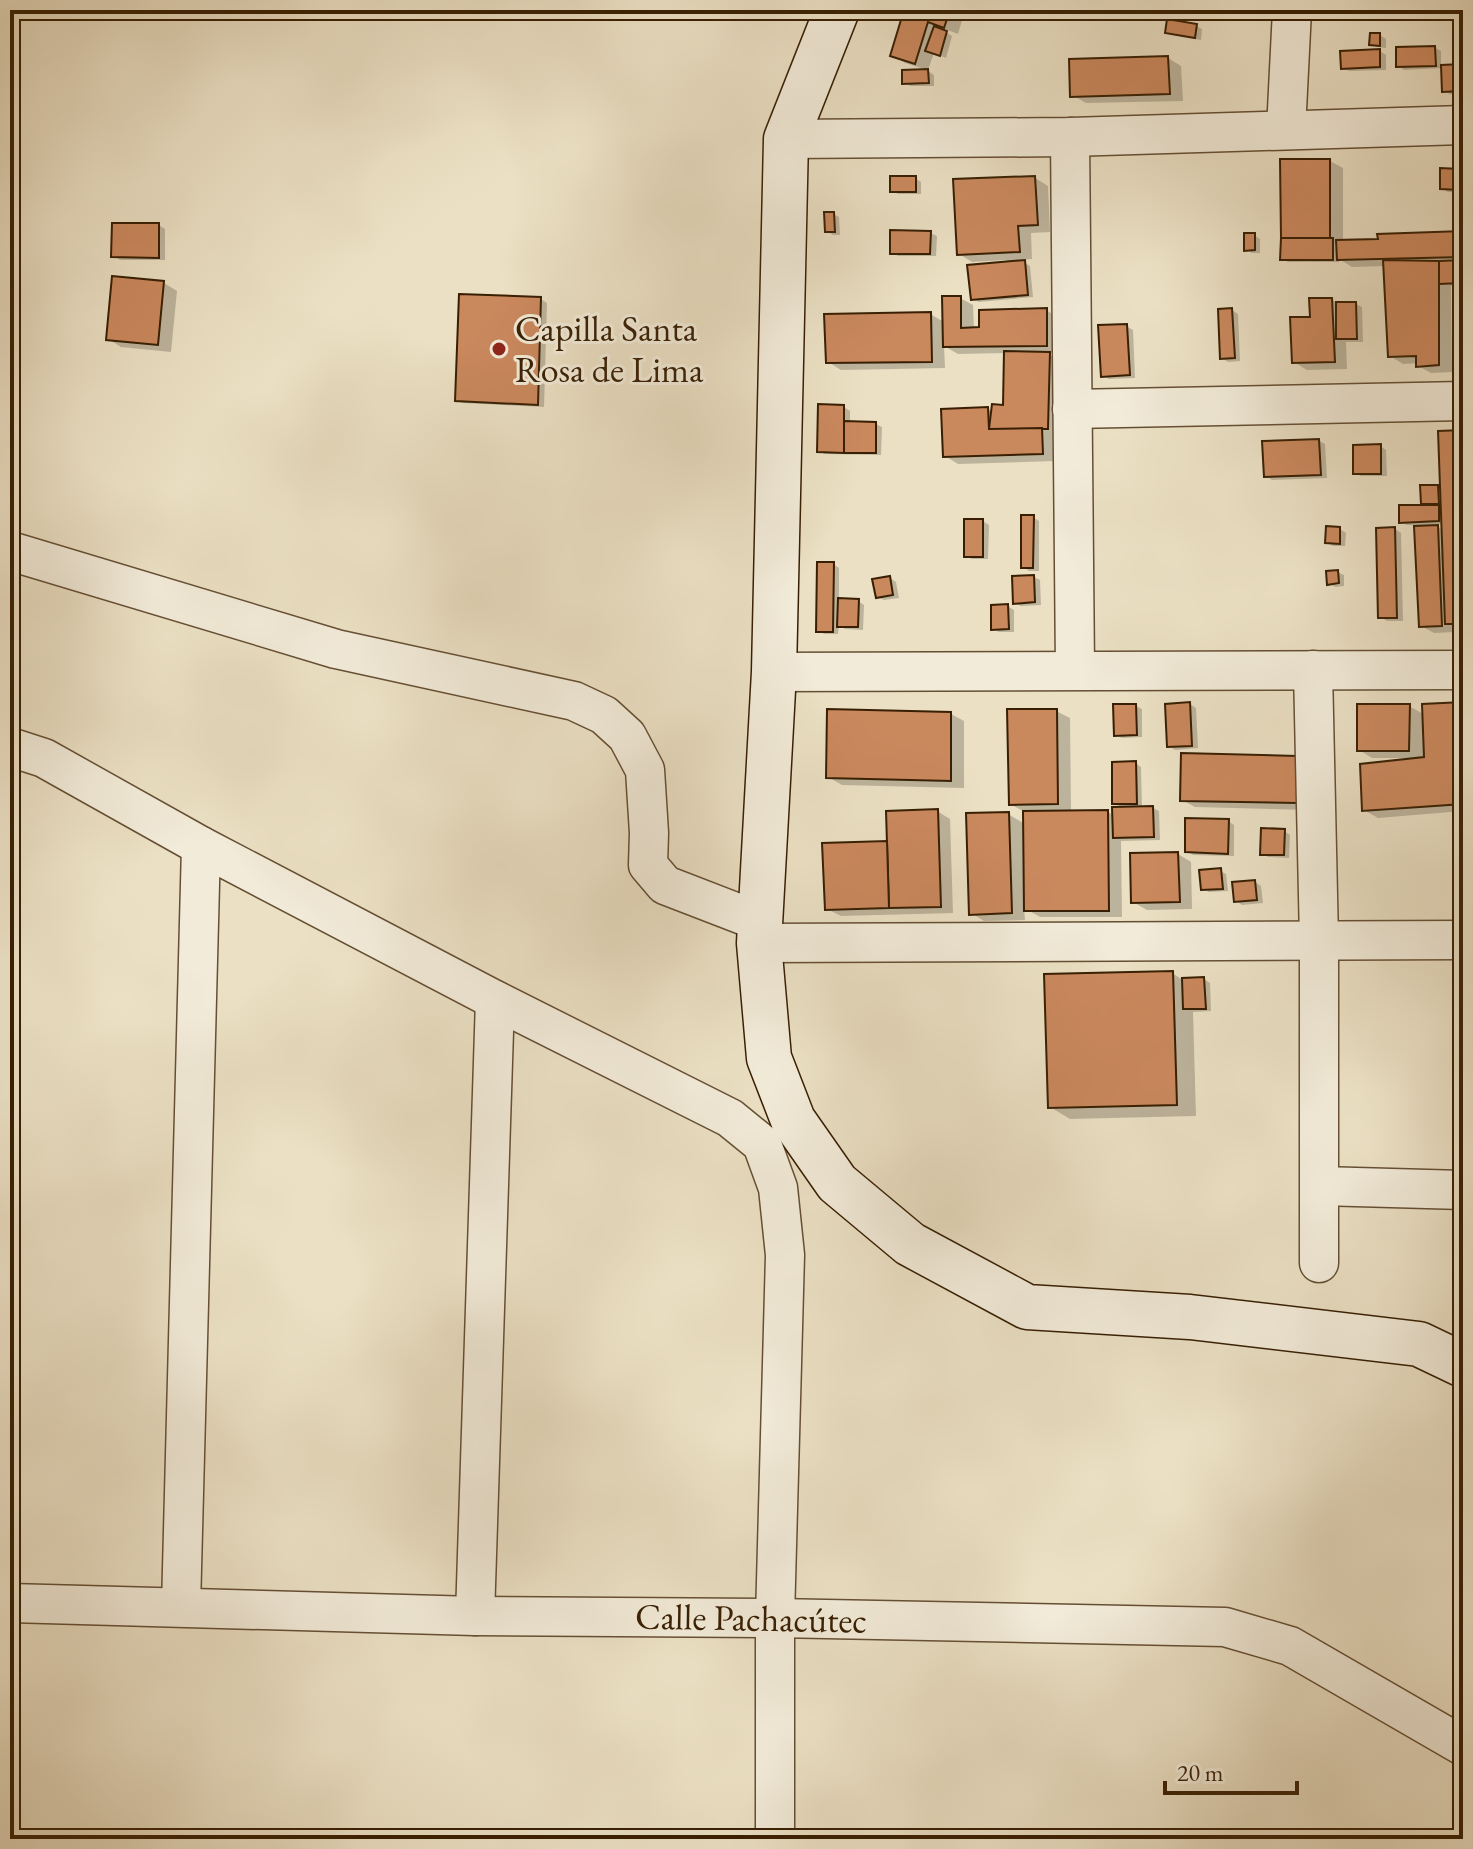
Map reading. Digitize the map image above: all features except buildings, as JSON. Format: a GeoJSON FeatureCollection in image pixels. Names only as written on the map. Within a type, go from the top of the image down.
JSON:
{"type":"FeatureCollection","features":[{"type":"Feature","properties":{"kind":"street"},"geometry":{"type":"LineString","coordinates":[[837,10],[786,139],[774,672],[760,932],[769,1058],[793,1120],[837,1183],[910,1244],[1027,1307],[1190,1317],[1419,1344],[1463,1365]]}},
{"type":"Feature","properties":{"kind":"street"},"geometry":{"type":"LineString","coordinates":[[1286,130],[1292,10]]}},
{"type":"Feature","properties":{"kind":"street"},"geometry":{"type":"LineString","coordinates":[[786,139],[1070,137],[1463,125]]}},
{"type":"Feature","properties":{"kind":"street"},"geometry":{"type":"LineString","coordinates":[[1070,137],[1075,670]]}},
{"type":"Feature","properties":{"kind":"street"},"geometry":{"type":"LineString","coordinates":[[1072,409],[1463,401]]}},
{"type":"Feature","properties":{"kind":"street"},"geometry":{"type":"LineString","coordinates":[[10,551],[336,649],[574,701],[604,715],[627,736],[645,770],[648,865],[665,885],[760,932],[1463,940]]}},
{"type":"Feature","properties":{"kind":"street"},"geometry":{"type":"LineString","coordinates":[[1313,670],[1319,940],[1319,1263]]}},
{"type":"Feature","properties":{"kind":"street"},"geometry":{"type":"LineString","coordinates":[[774,672],[1463,670]]}},
{"type":"Feature","properties":{"kind":"street"},"geometry":{"type":"LineString","coordinates":[[10,747],[44,758],[201,846],[495,1000],[730,1118],[762,1144],[778,1188],[785,1255],[775,1618],[775,1839]]}},
{"type":"Feature","properties":{"kind":"street"},"geometry":{"type":"LineString","coordinates":[[181,1607],[201,846]]}},
{"type":"Feature","properties":{"kind":"street"},"geometry":{"type":"LineString","coordinates":[[475,1616],[495,1000]]}},
{"type":"Feature","properties":{"kind":"street"},"geometry":{"type":"LineString","coordinates":[[1320,1186],[1463,1190]]}},
{"type":"Feature","properties":{"kind":"street","name":"Calle Pachacútec"},"geometry":{"type":"LineString","coordinates":[[10,1603],[475,1616],[1225,1627],[1290,1646],[1463,1746]]}},
{"type":"Feature","properties":{"kind":"place","name":"Capilla Santa Rosa de Lima"},"geometry":{"type":"Point","coordinates":[499,349]}}]}
